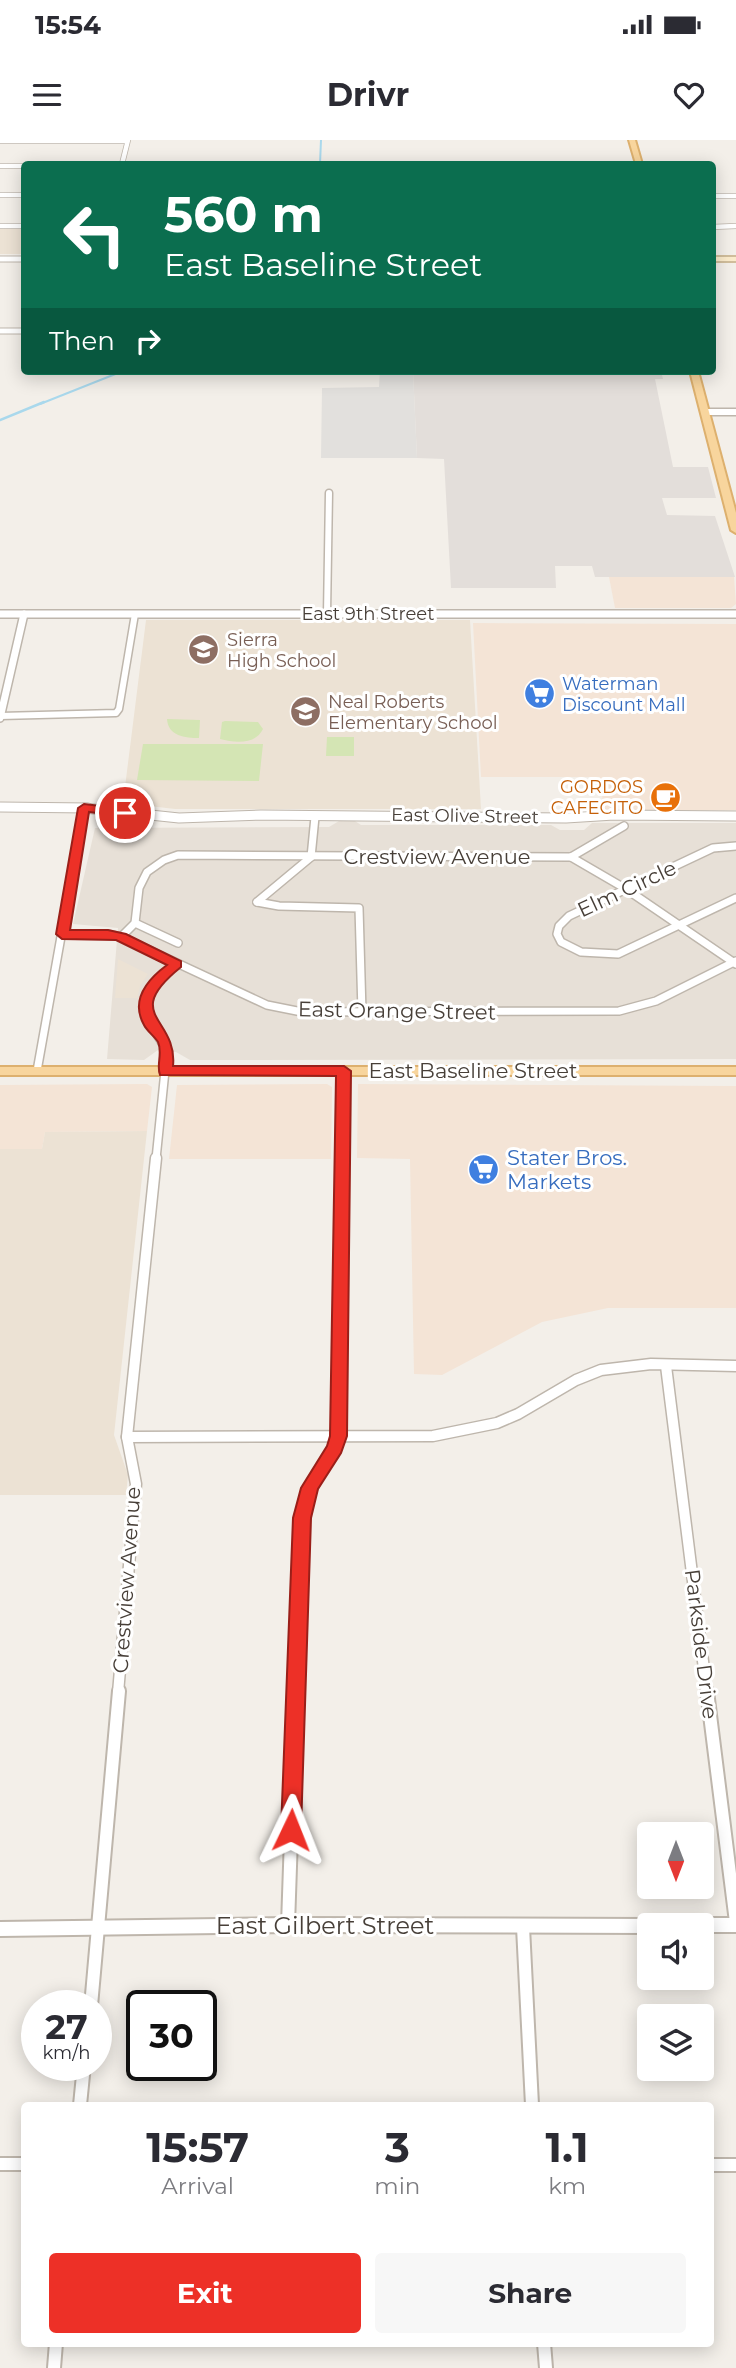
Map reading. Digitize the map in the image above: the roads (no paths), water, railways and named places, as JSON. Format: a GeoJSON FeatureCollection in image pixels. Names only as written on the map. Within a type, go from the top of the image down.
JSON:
{"type":"FeatureCollection","features":[{"type":"Feature","properties":{"kind":"main road"},"geometry":{"type":"LineString","coordinates":[[632,140],[638,161]]}},
{"type":"Feature","properties":{"kind":"main road"},"geometry":{"type":"LineString","coordinates":[[716,259],[736,259]]}},
{"type":"Feature","properties":{"kind":"main road"},"geometry":{"type":"LineString","coordinates":[[695,375],[736,530]]}},
{"type":"Feature","properties":{"kind":"main road","name":"East Baseline Street"},"geometry":{"type":"LineString","coordinates":[[0,1071],[736,1071]]}},
{"type":"Feature","properties":{"kind":"street"},"geometry":{"type":"LineString","coordinates":[[0,141],[128,141],[123,161]]}},
{"type":"Feature","properties":{"kind":"street"},"geometry":{"type":"LineString","coordinates":[[0,166],[21,166]]}},
{"type":"Feature","properties":{"kind":"street"},"geometry":{"type":"LineString","coordinates":[[0,195],[21,195]]}},
{"type":"Feature","properties":{"kind":"street"},"geometry":{"type":"LineString","coordinates":[[716,196],[736,196]]}},
{"type":"Feature","properties":{"kind":"street"},"geometry":{"type":"LineString","coordinates":[[0,226],[21,226]]}},
{"type":"Feature","properties":{"kind":"street"},"geometry":{"type":"LineString","coordinates":[[716,226],[736,226]]}},
{"type":"Feature","properties":{"kind":"street"},"geometry":{"type":"LineString","coordinates":[[0,259],[21,259]]}},
{"type":"Feature","properties":{"kind":"street"},"geometry":{"type":"LineString","coordinates":[[0,331],[21,331]]}},
{"type":"Feature","properties":{"kind":"street"},"geometry":{"type":"LineString","coordinates":[[705,412],[736,412]]}},
{"type":"Feature","properties":{"kind":"street"},"geometry":{"type":"LineString","coordinates":[[327,614],[330,493]]}},
{"type":"Feature","properties":{"kind":"street","name":"East 9th Street"},"geometry":{"type":"LineString","coordinates":[[0,614],[736,614]]}},
{"type":"Feature","properties":{"kind":"street"},"geometry":{"type":"LineString","coordinates":[[24,614],[0,717],[116,713],[119,709],[135,614]]}},
{"type":"Feature","properties":{"kind":"street","name":"East Olive Street"},"geometry":{"type":"LineString","coordinates":[[0,807],[84,808],[179,818],[736,817]]}},
{"type":"Feature","properties":{"kind":"street"},"geometry":{"type":"LineString","coordinates":[[37,1072],[84,808]]}},
{"type":"Feature","properties":{"kind":"street"},"geometry":{"type":"LineString","coordinates":[[315,817],[311,857],[257,902],[279,906],[359,908],[362,1012]]}},
{"type":"Feature","properties":{"kind":"street","name":"Crestview Avenue"},"geometry":{"type":"LineString","coordinates":[[135,923],[138,882],[143,875],[167,858],[178,855],[571,857],[625,826]]}},
{"type":"Feature","properties":{"kind":"street","name":"Elm Circle"},"geometry":{"type":"LineString","coordinates":[[736,846],[713,848],[566,918],[559,929],[563,943],[583,954],[613,956],[736,898]]}},
{"type":"Feature","properties":{"kind":"street"},"geometry":{"type":"LineString","coordinates":[[571,857],[626,889],[735,963]]}},
{"type":"Feature","properties":{"kind":"street"},"geometry":{"type":"LineString","coordinates":[[121,937],[135,923],[178,943]]}},
{"type":"Feature","properties":{"kind":"street","name":"East Orange Street"},"geometry":{"type":"LineString","coordinates":[[62,934],[108,934],[121,937],[267,1005],[302,1012],[618,1011],[656,1001],[735,963]]}},
{"type":"Feature","properties":{"kind":"street","name":"Crestview Avenue"},"geometry":{"type":"LineString","coordinates":[[93,1990],[135,1494],[127,1437],[166,1071],[165,1042],[145,1011],[148,995],[156,981],[177,964]]}},
{"type":"Feature","properties":{"kind":"street"},"geometry":{"type":"LineString","coordinates":[[288,1925],[302,1518],[310,1488],[335,1448],[339,1436],[344,1071]]}},
{"type":"Feature","properties":{"kind":"street"},"geometry":{"type":"LineString","coordinates":[[127,1437],[433,1436],[468,1431],[509,1419],[556,1389],[601,1370],[625,1366],[736,1366]]}},
{"type":"Feature","properties":{"kind":"street","name":"Parkside Drive"},"geometry":{"type":"LineString","coordinates":[[666,1366],[736,1923]]}},
{"type":"Feature","properties":{"kind":"street"},"geometry":{"type":"LineString","coordinates":[[714,1924],[736,1923]]}},
{"type":"Feature","properties":{"kind":"street","name":"East Gilbert Street"},"geometry":{"type":"LineString","coordinates":[[0,1929],[288,1925],[637,1926]]}},
{"type":"Feature","properties":{"kind":"street"},"geometry":{"type":"LineString","coordinates":[[523,1927],[532,2102]]}},
{"type":"Feature","properties":{"kind":"street"},"geometry":{"type":"LineString","coordinates":[[79,2102],[82,2081]]}},
{"type":"Feature","properties":{"kind":"street"},"geometry":{"type":"LineString","coordinates":[[0,2164],[21,2164]]}},
{"type":"Feature","properties":{"kind":"street"},"geometry":{"type":"LineString","coordinates":[[714,2165],[736,2165]]}},
{"type":"Feature","properties":{"kind":"street"},"geometry":{"type":"LineString","coordinates":[[54,2368],[56,2347]]}},
{"type":"Feature","properties":{"kind":"street"},"geometry":{"type":"LineString","coordinates":[[544,2347],[546,2368]]}},
{"type":"Feature","properties":{"kind":"waterway"},"geometry":{"type":"LineString","coordinates":[[320,161],[321,140]]}},
{"type":"Feature","properties":{"kind":"waterway"},"geometry":{"type":"LineString","coordinates":[[40,404],[113,375]]}},
{"type":"Feature","properties":{"kind":"waterway"},"geometry":{"type":"LineString","coordinates":[[0,420],[44,402]]}},
{"type":"Feature","properties":{"kind":"place","name":"Sierra High School"},"geometry":{"type":"Point","coordinates":[204,650]}},
{"type":"Feature","properties":{"kind":"place","name":"Waterman Discount Mall"},"geometry":{"type":"Point","coordinates":[539,694]}},
{"type":"Feature","properties":{"kind":"place","name":"Neal Roberts Elementary School"},"geometry":{"type":"Point","coordinates":[305,712]}},
{"type":"Feature","properties":{"kind":"place","name":"GORDOS CAFECITO"},"geometry":{"type":"Point","coordinates":[666,797]}},
{"type":"Feature","properties":{"kind":"place","name":"Stater Bros. Markets"},"geometry":{"type":"Point","coordinates":[484,1170]}}]}
